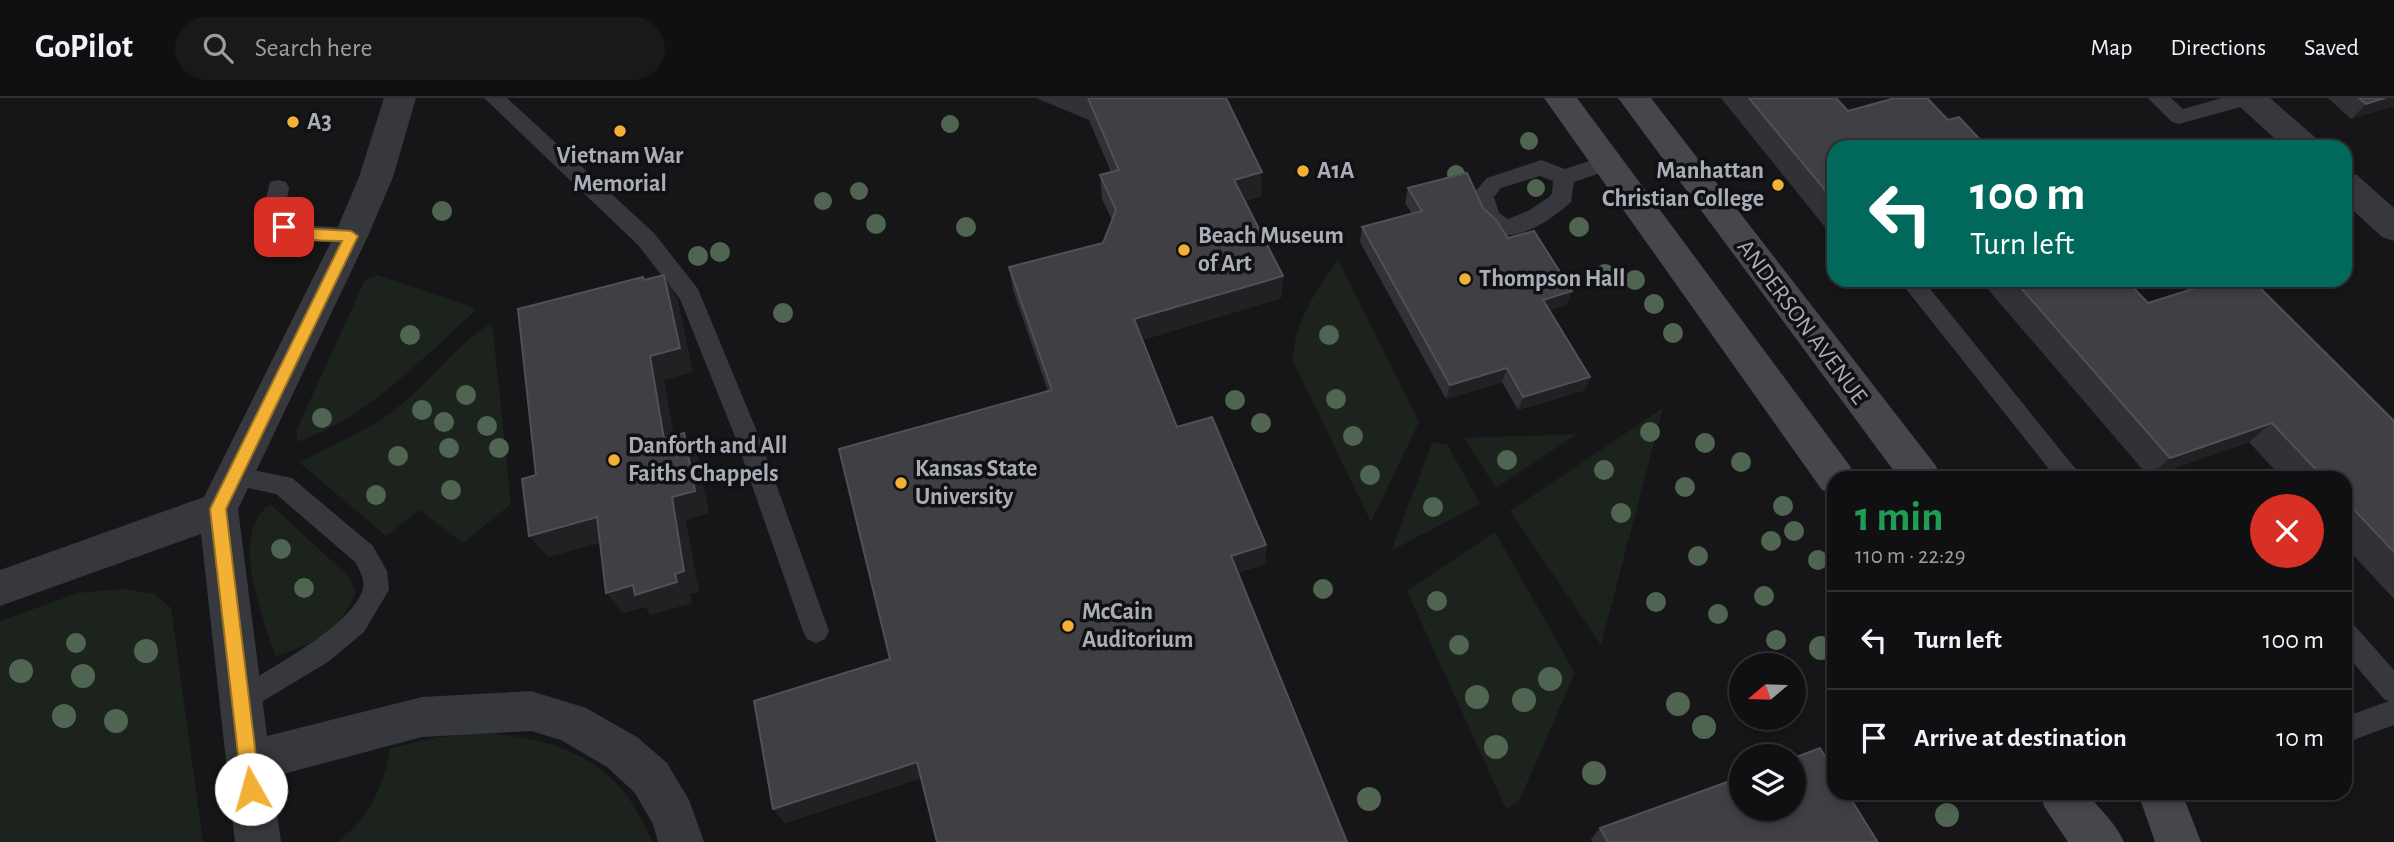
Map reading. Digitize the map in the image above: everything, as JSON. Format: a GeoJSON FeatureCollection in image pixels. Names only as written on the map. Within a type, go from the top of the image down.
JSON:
{"type":"FeatureCollection","features":[{"type":"Feature","properties":{"kind":"main road"},"geometry":{"type":"LineString","coordinates":[[1560,98],[1831,471]]}},
{"type":"Feature","properties":{"kind":"main road","name":"ANDERSON AVENUE"},"geometry":{"type":"LineString","coordinates":[[1634,98],[1917,471]]}},
{"type":"Feature","properties":{"kind":"main road"},"geometry":{"type":"LineString","coordinates":[[2066,800],[2089,833],[2101,842]]}},
{"type":"Feature","properties":{"kind":"main road"},"geometry":{"type":"LineString","coordinates":[[2163,800],[2178,842]]}},
{"type":"Feature","properties":{"kind":"street"},"geometry":{"type":"LineString","coordinates":[[2249,98],[2297,140]]}},
{"type":"Feature","properties":{"kind":"street"},"geometry":{"type":"LineString","coordinates":[[258,842],[240,702],[226,493],[351,236],[405,99]]}},
{"type":"Feature","properties":{"kind":"street"},"geometry":{"type":"LineString","coordinates":[[2352,193],[2394,228]]}},
{"type":"Feature","properties":{"kind":"street"},"geometry":{"type":"LineString","coordinates":[[0,588],[175,527],[226,493]]}},
{"type":"Feature","properties":{"kind":"street"},"geometry":{"type":"LineString","coordinates":[[247,762],[422,717],[531,711],[572,722],[622,752],[651,778],[673,816],[681,842]]}},
{"type":"Feature","properties":{"kind":"lane"},"geometry":{"type":"LineString","coordinates":[[494,98],[646,239],[690,295],[746,434],[816,631]]}},
{"type":"Feature","properties":{"kind":"lane"},"geometry":{"type":"LineString","coordinates":[[2158,98],[2179,117],[2249,98]]}},
{"type":"Feature","properties":{"kind":"lane"},"geometry":{"type":"LineString","coordinates":[[1564,177],[1608,163]]}},
{"type":"Feature","properties":{"kind":"lane"},"geometry":{"type":"LineString","coordinates":[[278,188],[274,211],[284,227],[299,233],[351,236]]}},
{"type":"Feature","properties":{"kind":"lane"},"geometry":{"type":"LineString","coordinates":[[1916,287],[2065,471]]}},
{"type":"Feature","properties":{"kind":"lane"},"geometry":{"type":"LineString","coordinates":[[226,493],[283,485],[364,554],[374,571],[376,590],[355,624],[319,653],[240,702]]}},
{"type":"Feature","properties":{"kind":"lane"},"geometry":{"type":"LineString","coordinates":[[2352,642],[2394,690]]}},
{"type":"Feature","properties":{"kind":"lane"},"geometry":{"type":"LineString","coordinates":[[2352,727],[2394,712]]}},
{"type":"Feature","properties":{"kind":"shaded area"},"geometry":{"type":"Polygon","coordinates":[[[1338,259],[1419,422],[1371,522],[1293,361],[1302,320],[1314,295],[1338,259]]]}},
{"type":"Feature","properties":{"kind":"shaded area"},"geometry":{"type":"Polygon","coordinates":[[[377,275],[470,306],[475,311],[392,386],[347,418],[297,442],[297,429],[365,280],[377,275]]]}},
{"type":"Feature","properties":{"kind":"shaded area"},"geometry":{"type":"Polygon","coordinates":[[[490,324],[493,331],[511,504],[463,543],[419,510],[386,536],[300,463],[387,416],[465,343],[490,324]]]}},
{"type":"Feature","properties":{"kind":"shaded area"},"geometry":{"type":"Polygon","coordinates":[[[1663,408],[1601,645],[1510,511],[1663,408]]]}},
{"type":"Feature","properties":{"kind":"shaded area"},"geometry":{"type":"Polygon","coordinates":[[[1577,434],[1496,488],[1464,438],[1577,434]]]}},
{"type":"Feature","properties":{"kind":"shaded area"},"geometry":{"type":"Polygon","coordinates":[[[1432,443],[1447,444],[1480,504],[1391,551],[1432,443]]]}},
{"type":"Feature","properties":{"kind":"shaded area"},"geometry":{"type":"Polygon","coordinates":[[[270,504],[348,576],[356,591],[343,615],[324,634],[301,647],[275,656],[257,598],[250,555],[251,535],[258,518],[270,504]]]}},
{"type":"Feature","properties":{"kind":"shaded area"},"geometry":{"type":"Polygon","coordinates":[[[1495,532],[1575,673],[1519,801],[1506,809],[1407,591],[1495,532]]]}},
{"type":"Feature","properties":{"kind":"shaded area"},"geometry":{"type":"Polygon","coordinates":[[[123,589],[154,594],[171,608],[203,842],[0,842],[0,621],[78,593],[123,589]]]}},
{"type":"Feature","properties":{"kind":"shaded area"},"geometry":{"type":"Polygon","coordinates":[[[480,733],[537,741],[572,752],[589,761],[624,792],[653,842],[338,842],[358,823],[373,801],[384,776],[390,748],[441,737],[480,733]]]}},
{"type":"Feature","properties":{"kind":"building","name":"McCain Auditorium"},"geometry":{"type":"Polygon","coordinates":[[[1088,98],[1226,98],[1262,172],[1234,180],[1283,276],[1134,319],[1177,427],[1212,417],[1266,545],[1231,556],[1347,842],[937,842],[917,762],[773,809],[754,701],[890,659],[839,449],[1052,390],[1009,267],[1103,243],[1116,210],[1100,175],[1119,170],[1088,98]]]}},
{"type":"Feature","properties":{"kind":"building"},"geometry":{"type":"Polygon","coordinates":[[[1749,98],[1836,98],[1848,111],[1895,98],[1927,98],[1948,120],[1959,117],[1980,140],[1827,140],[1827,193],[1749,98]]]}},
{"type":"Feature","properties":{"kind":"building"},"geometry":{"type":"Polygon","coordinates":[[[2359,98],[2385,98],[2366,104],[2359,98]]]}},
{"type":"Feature","properties":{"kind":"building","name":"Thompson Hall"},"geometry":{"type":"Polygon","coordinates":[[[1467,173],[1483,208],[1496,220],[1508,238],[1534,231],[1572,291],[1543,300],[1590,377],[1523,397],[1507,368],[1450,385],[1362,227],[1422,211],[1408,188],[1467,173]]]}},
{"type":"Feature","properties":{"kind":"building","name":"Danforth and All Faiths Chappels"},"geometry":{"type":"Polygon","coordinates":[[[664,275],[680,348],[650,356],[664,439],[684,433],[695,491],[672,497],[684,571],[675,574],[677,582],[635,595],[633,585],[606,593],[597,517],[529,536],[522,479],[536,475],[518,309],[643,277],[644,280],[664,275]]]}},
{"type":"Feature","properties":{"kind":"building"},"geometry":{"type":"Polygon","coordinates":[[[2020,287],[2133,287],[2148,303],[2199,287],[2259,287],[2394,421],[2394,552],[2352,507],[2352,471],[2317,471],[2272,423],[2170,458],[2020,287]]]}},
{"type":"Feature","properties":{"kind":"building"},"geometry":{"type":"Polygon","coordinates":[[[1820,748],[1827,760],[1827,800],[1851,800],[1877,841],[1608,842],[1600,828],[1729,781],[1729,821],[1806,821],[1806,753],[1820,748]]]}},
{"type":"Feature","properties":{"kind":"place","name":"A3"},"geometry":{"type":"Point","coordinates":[293,122]}},
{"type":"Feature","properties":{"kind":"place","name":"Vietnam War Memorial"},"geometry":{"type":"Point","coordinates":[620,131]}},
{"type":"Feature","properties":{"kind":"place","name":"A1A"},"geometry":{"type":"Point","coordinates":[1303,171]}},
{"type":"Feature","properties":{"kind":"place","name":"Manhattan Christian College"},"geometry":{"type":"Point","coordinates":[1778,185]}},
{"type":"Feature","properties":{"kind":"place","name":"Beach Museum of Art"},"geometry":{"type":"Point","coordinates":[1184,250]}},
{"type":"Feature","properties":{"kind":"place","name":"Thompson Hall"},"geometry":{"type":"Point","coordinates":[1465,279]}},
{"type":"Feature","properties":{"kind":"place","name":"Danforth and All Faiths Chappels"},"geometry":{"type":"Point","coordinates":[614,460]}},
{"type":"Feature","properties":{"kind":"place","name":"Kansas State University"},"geometry":{"type":"Point","coordinates":[901,483]}},
{"type":"Feature","properties":{"kind":"place","name":"McCain Auditorium"},"geometry":{"type":"Point","coordinates":[1068,626]}},
{"type":"Feature","properties":{"kind":"route"},"geometry":{"type":"LineString","coordinates":[[251,789],[218,509],[351,236],[299,233],[284,227]]}}]}
